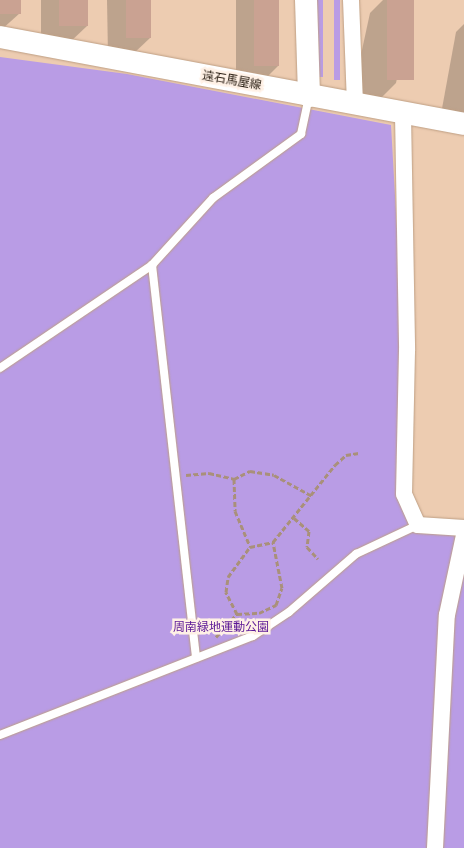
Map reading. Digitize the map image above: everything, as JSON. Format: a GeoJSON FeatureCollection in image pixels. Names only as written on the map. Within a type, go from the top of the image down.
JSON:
{"type":"FeatureCollection","features":[{"type":"Feature","properties":{"kind":"street"},"geometry":{"type":"LineString","coordinates":[[306,0],[309,96]]}},
{"type":"Feature","properties":{"kind":"street"},"geometry":{"type":"LineString","coordinates":[[351,0],[354,105]]}},
{"type":"Feature","properties":{"kind":"street","name":"遠石馬屋線"},"geometry":{"type":"LineString","coordinates":[[0,37],[354,105],[464,124]]}},
{"type":"Feature","properties":{"kind":"street"},"geometry":{"type":"LineString","coordinates":[[403,114],[407,351],[404,494],[418,525],[464,528]]}},
{"type":"Feature","properties":{"kind":"street"},"geometry":{"type":"LineString","coordinates":[[435,848],[447,615],[464,535]]}},
{"type":"Feature","properties":{"kind":"lane"},"geometry":{"type":"LineString","coordinates":[[0,368],[152,265],[212,198],[301,134],[309,96]]}},
{"type":"Feature","properties":{"kind":"lane"},"geometry":{"type":"LineString","coordinates":[[152,265],[196,658]]}},
{"type":"Feature","properties":{"kind":"lane"},"geometry":{"type":"LineString","coordinates":[[0,735],[253,636],[289,612],[356,554],[418,525]]}},
{"type":"Feature","properties":{"kind":"path"},"geometry":{"type":"LineString","coordinates":[[273,542],[282,588],[276,604],[259,613],[237,614],[226,592],[228,577],[250,547],[273,542],[312,496],[335,465],[346,455],[359,453]]}},
{"type":"Feature","properties":{"kind":"path"},"geometry":{"type":"LineString","coordinates":[[175,476],[209,473],[234,478],[250,471],[274,474],[312,496]]}},
{"type":"Feature","properties":{"kind":"path"},"geometry":{"type":"LineString","coordinates":[[234,478],[235,511],[250,547]]}},
{"type":"Feature","properties":{"kind":"path"},"geometry":{"type":"LineString","coordinates":[[294,518],[309,531],[308,547],[318,558]]}},
{"type":"Feature","properties":{"kind":"green space"},"geometry":{"type":"Polygon","coordinates":[[[314,0],[323,0],[323,77],[314,77],[314,0]]]}},
{"type":"Feature","properties":{"kind":"green space"},"geometry":{"type":"Polygon","coordinates":[[[334,0],[340,0],[340,80],[334,80],[334,0]]]}},
{"type":"Feature","properties":{"kind":"green space","name":"周南緑地運動公園"},"geometry":{"type":"Polygon","coordinates":[[[0,57],[127,74],[391,125],[405,370],[403,501],[416,520],[464,524],[464,848],[0,848],[0,57]]]}},
{"type":"Feature","properties":{"kind":"building"},"geometry":{"type":"Polygon","coordinates":[[[0,0],[21,0],[21,14],[0,14],[0,0]]]}},
{"type":"Feature","properties":{"kind":"building"},"geometry":{"type":"Polygon","coordinates":[[[59,0],[88,0],[88,26],[59,26],[59,0]]]}},
{"type":"Feature","properties":{"kind":"building"},"geometry":{"type":"Polygon","coordinates":[[[126,0],[151,0],[151,38],[126,38],[126,0]]]}},
{"type":"Feature","properties":{"kind":"building"},"geometry":{"type":"Polygon","coordinates":[[[254,0],[279,0],[279,66],[254,66],[254,0]]]}},
{"type":"Feature","properties":{"kind":"building"},"geometry":{"type":"Polygon","coordinates":[[[387,0],[414,0],[414,80],[387,80],[387,0]]]}}]}
